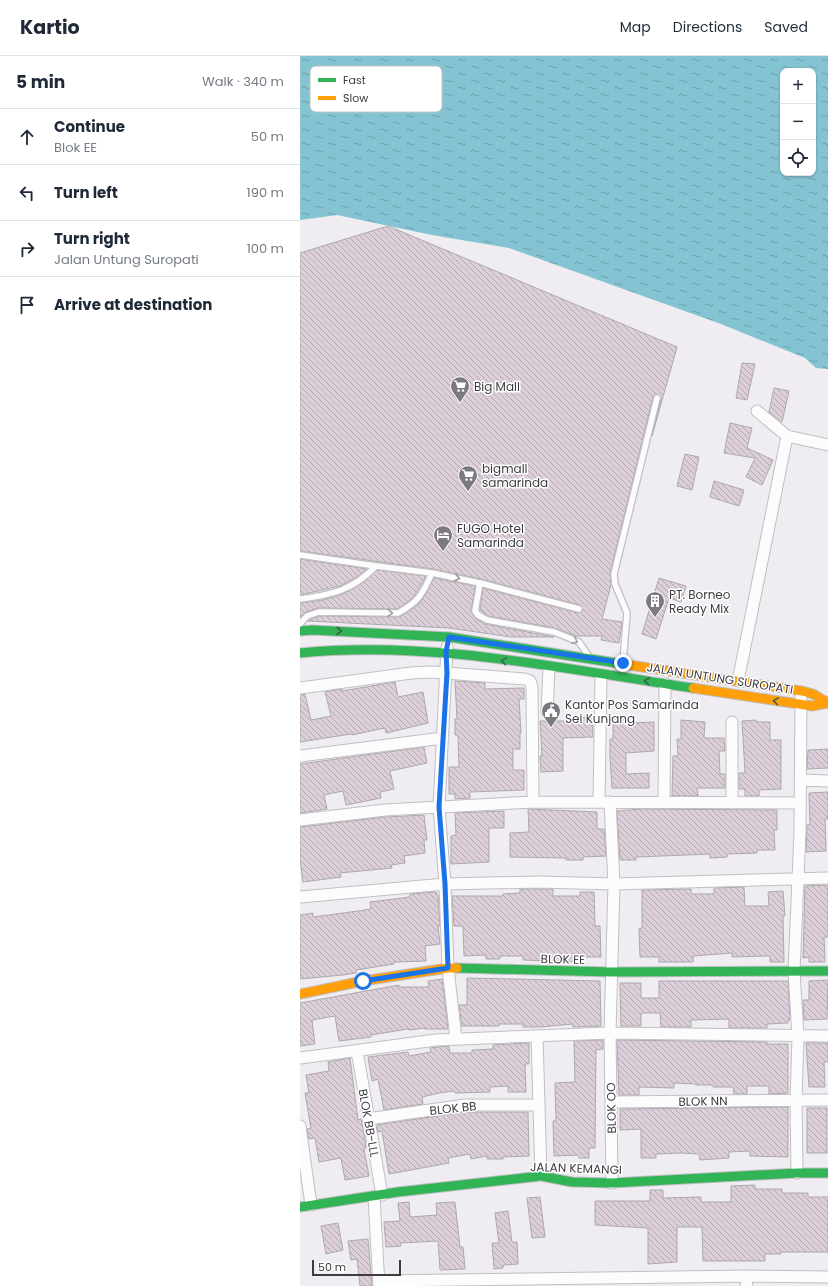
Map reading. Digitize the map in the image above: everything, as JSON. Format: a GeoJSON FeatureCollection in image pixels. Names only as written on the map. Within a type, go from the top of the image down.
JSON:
{"type":"FeatureCollection","features":[{"type":"Feature","properties":{"kind":"main road","name":"JALAN UNTUNG SUROPATI"},"geometry":{"type":"LineString","coordinates":[[300,631],[312,630],[449,637],[802,690],[813,694],[828,703]]}},
{"type":"Feature","properties":{"kind":"main road","name":"JALAN UNTUNG SUROPATI"},"geometry":{"type":"LineString","coordinates":[[300,653],[330,650],[446,652],[812,706],[828,703]]}},
{"type":"Feature","properties":{"kind":"main road","name":"BLOK EE"},"geometry":{"type":"LineString","coordinates":[[300,994],[363,981],[448,968],[611,972],[828,971]]}},
{"type":"Feature","properties":{"kind":"main road","name":"JALAN KEMANGI"},"geometry":{"type":"LineString","coordinates":[[306,1206],[472,1183],[541,1176],[572,1182],[612,1183],[797,1172],[828,1173]]}},
{"type":"Feature","properties":{"kind":"street"},"geometry":{"type":"LineString","coordinates":[[757,411],[787,436],[828,445]]}},
{"type":"Feature","properties":{"kind":"street"},"geometry":{"type":"LineString","coordinates":[[738,681],[787,436]]}},
{"type":"Feature","properties":{"kind":"street"},"geometry":{"type":"LineString","coordinates":[[449,637],[446,652],[447,673],[439,807],[445,884],[448,968],[456,1039]]}},
{"type":"Feature","properties":{"kind":"street"},"geometry":{"type":"LineString","coordinates":[[547,712],[549,668]]}},
{"type":"Feature","properties":{"kind":"street"},"geometry":{"type":"LineString","coordinates":[[300,688],[411,673],[447,673],[525,679],[530,681],[532,687],[533,802]]}},
{"type":"Feature","properties":{"kind":"street","name":"BLOK OO"},"geometry":{"type":"LineString","coordinates":[[601,675],[604,802],[614,884],[610,1034],[612,1183]]}},
{"type":"Feature","properties":{"kind":"street"},"geometry":{"type":"LineString","coordinates":[[664,802],[665,684]]}},
{"type":"Feature","properties":{"kind":"street"},"geometry":{"type":"LineString","coordinates":[[797,1172],[796,1100],[798,1037],[794,971],[801,780],[800,704],[802,690]]}},
{"type":"Feature","properties":{"kind":"street"},"geometry":{"type":"LineString","coordinates":[[732,722],[732,803]]}},
{"type":"Feature","properties":{"kind":"street"},"geometry":{"type":"LineString","coordinates":[[300,756],[443,738]]}},
{"type":"Feature","properties":{"kind":"street"},"geometry":{"type":"LineString","coordinates":[[801,780],[828,781]]}},
{"type":"Feature","properties":{"kind":"street"},"geometry":{"type":"LineString","coordinates":[[300,820],[385,810],[533,802],[800,803]]}},
{"type":"Feature","properties":{"kind":"street"},"geometry":{"type":"LineString","coordinates":[[300,898],[445,884],[539,882],[614,884],[828,878]]}},
{"type":"Feature","properties":{"kind":"street"},"geometry":{"type":"LineString","coordinates":[[300,1058],[436,1040],[456,1039],[610,1034],[798,1037],[828,1036]]}},
{"type":"Feature","properties":{"kind":"street"},"geometry":{"type":"LineString","coordinates":[[537,1036],[541,1176]]}},
{"type":"Feature","properties":{"kind":"street","name":"BLOK BB-LLL"},"geometry":{"type":"LineString","coordinates":[[357,1051],[378,1196],[379,1283]]}},
{"type":"Feature","properties":{"kind":"street","name":"BLOK NN"},"geometry":{"type":"LineString","coordinates":[[611,1102],[828,1100]]}},
{"type":"Feature","properties":{"kind":"street","name":"BLOK BB"},"geometry":{"type":"LineString","coordinates":[[368,1119],[465,1105],[539,1105]]}},
{"type":"Feature","properties":{"kind":"street"},"geometry":{"type":"LineString","coordinates":[[300,1126],[306,1206]]}},
{"type":"Feature","properties":{"kind":"street"},"geometry":{"type":"LineString","coordinates":[[379,1283],[747,1281],[828,1277]]}},
{"type":"Feature","properties":{"kind":"lane"},"geometry":{"type":"LineString","coordinates":[[623,663],[627,613],[615,584],[614,574],[657,398]]}},
{"type":"Feature","properties":{"kind":"lane"},"geometry":{"type":"LineString","coordinates":[[300,555],[432,573],[480,583],[579,609]]}},
{"type":"Feature","properties":{"kind":"lane"},"geometry":{"type":"LineString","coordinates":[[300,599],[350,588],[376,566]]}},
{"type":"Feature","properties":{"kind":"lane"},"geometry":{"type":"LineString","coordinates":[[300,624],[307,616],[319,612],[398,613],[410,607],[422,596],[432,573]]}},
{"type":"Feature","properties":{"kind":"lane"},"geometry":{"type":"LineString","coordinates":[[480,583],[475,611],[478,615],[487,620],[554,632],[579,642],[589,657],[586,673]]}},
{"type":"Feature","properties":{"kind":"water"},"geometry":{"type":"Polygon","coordinates":[[[300,56],[828,56],[828,369],[816,368],[805,358],[721,324],[509,248],[432,235],[337,215],[300,220],[300,56]]]}},
{"type":"Feature","properties":{"kind":"building","name":"Big Mall"},"geometry":{"type":"Polygon","coordinates":[[[388,226],[677,347],[652,436],[661,399],[658,394],[653,397],[610,573],[611,585],[602,619],[622,622],[619,643],[601,640],[602,636],[576,636],[555,628],[488,616],[480,610],[483,588],[578,613],[583,610],[580,605],[481,579],[433,569],[300,551],[300,253],[388,226]]]}},
{"type":"Feature","properties":{"kind":"building"},"geometry":{"type":"Polygon","coordinates":[[[742,363],[755,364],[747,400],[736,398],[742,363]]]}},
{"type":"Feature","properties":{"kind":"building"},"geometry":{"type":"Polygon","coordinates":[[[774,388],[789,391],[782,422],[769,412],[774,388]]]}},
{"type":"Feature","properties":{"kind":"building"},"geometry":{"type":"Polygon","coordinates":[[[730,423],[752,428],[747,448],[773,460],[762,485],[746,477],[755,458],[724,453],[730,423]]]}},
{"type":"Feature","properties":{"kind":"building"},"geometry":{"type":"Polygon","coordinates":[[[685,454],[699,457],[692,490],[677,486],[685,454]]]}},
{"type":"Feature","properties":{"kind":"building"},"geometry":{"type":"Polygon","coordinates":[[[714,481],[744,490],[739,506],[710,497],[714,481]]]}},
{"type":"Feature","properties":{"kind":"building"},"geometry":{"type":"Polygon","coordinates":[[[300,559],[367,569],[357,577],[340,586],[300,595],[300,559]]]}},
{"type":"Feature","properties":{"kind":"building"},"geometry":{"type":"Polygon","coordinates":[[[377,570],[426,576],[413,598],[397,609],[319,608],[305,612],[300,618],[300,603],[323,600],[343,594],[361,584],[377,570]]]}},
{"type":"Feature","properties":{"kind":"building"},"geometry":{"type":"Polygon","coordinates":[[[434,578],[475,586],[471,612],[476,619],[485,624],[554,637],[511,637],[449,628],[308,621],[320,616],[400,617],[419,604],[434,578]]]}},
{"type":"Feature","properties":{"kind":"building","name":"PT. Borneo Ready Mix"},"geometry":{"type":"Polygon","coordinates":[[[659,578],[686,586],[681,602],[669,598],[656,639],[642,634],[659,578]]]}},
{"type":"Feature","properties":{"kind":"building"},"geometry":{"type":"Polygon","coordinates":[[[455,681],[485,683],[485,689],[524,688],[524,699],[519,699],[521,733],[520,749],[513,749],[513,770],[524,770],[524,790],[470,792],[470,798],[455,799],[455,794],[449,794],[449,767],[459,767],[458,735],[455,735],[455,719],[457,719],[455,681]]]}},
{"type":"Feature","properties":{"kind":"building"},"geometry":{"type":"Polygon","coordinates":[[[395,682],[398,697],[423,692],[428,723],[386,733],[385,728],[352,735],[300,742],[300,695],[305,694],[311,720],[331,716],[325,692],[342,689],[342,691],[395,682]]]}},
{"type":"Feature","properties":{"kind":"building"},"geometry":{"type":"Polygon","coordinates":[[[592,717],[593,737],[563,738],[563,771],[541,772],[540,756],[542,756],[540,721],[567,721],[567,718],[592,717]]]}},
{"type":"Feature","properties":{"kind":"building"},"geometry":{"type":"Polygon","coordinates":[[[628,719],[628,723],[654,722],[654,751],[626,753],[626,774],[649,773],[649,788],[612,788],[610,739],[613,739],[613,720],[628,719]]]}},
{"type":"Feature","properties":{"kind":"building"},"geometry":{"type":"Polygon","coordinates":[[[681,720],[705,722],[704,738],[724,738],[725,751],[719,751],[720,774],[725,774],[725,788],[697,788],[698,796],[672,796],[673,756],[678,756],[677,739],[681,739],[681,720]]]}},
{"type":"Feature","properties":{"kind":"building"},"geometry":{"type":"Polygon","coordinates":[[[756,720],[756,722],[770,722],[770,740],[781,740],[781,789],[759,790],[759,796],[745,796],[745,789],[739,789],[739,773],[745,773],[742,721],[756,720]]]}},
{"type":"Feature","properties":{"kind":"building"},"geometry":{"type":"Polygon","coordinates":[[[424,747],[427,763],[390,771],[394,789],[380,792],[381,798],[346,805],[343,791],[324,795],[327,809],[300,813],[300,764],[424,747]]]}},
{"type":"Feature","properties":{"kind":"building"},"geometry":{"type":"Polygon","coordinates":[[[828,749],[828,768],[807,769],[808,750],[828,749]]]}},
{"type":"Feature","properties":{"kind":"building"},"geometry":{"type":"Polygon","coordinates":[[[828,792],[828,819],[825,819],[826,851],[806,852],[807,825],[810,825],[809,793],[828,792]]]}},
{"type":"Feature","properties":{"kind":"building"},"geometry":{"type":"Polygon","coordinates":[[[528,809],[597,812],[597,829],[604,829],[606,856],[583,857],[583,860],[566,860],[566,858],[510,857],[510,833],[529,832],[528,809]]]}},
{"type":"Feature","properties":{"kind":"building"},"geometry":{"type":"Polygon","coordinates":[[[641,809],[777,810],[777,830],[774,830],[775,850],[757,850],[757,853],[727,854],[727,857],[710,858],[710,854],[636,857],[636,860],[620,860],[617,811],[641,809]]]}},
{"type":"Feature","properties":{"kind":"building"},"geometry":{"type":"Polygon","coordinates":[[[504,811],[504,828],[489,828],[489,862],[451,864],[451,836],[456,835],[455,813],[504,811]]]}},
{"type":"Feature","properties":{"kind":"building"},"geometry":{"type":"Polygon","coordinates":[[[424,815],[427,840],[424,840],[425,853],[404,856],[405,863],[391,865],[392,868],[340,873],[341,877],[303,882],[300,859],[300,827],[386,817],[424,815]]]}},
{"type":"Feature","properties":{"kind":"building"},"geometry":{"type":"Polygon","coordinates":[[[828,885],[828,937],[824,937],[825,962],[809,962],[809,957],[803,958],[805,886],[828,885]]]}},
{"type":"Feature","properties":{"kind":"building"},"geometry":{"type":"Polygon","coordinates":[[[744,887],[745,906],[769,906],[768,892],[783,891],[785,916],[783,916],[784,962],[770,962],[770,956],[732,957],[732,953],[693,956],[693,962],[659,962],[659,957],[640,957],[639,929],[642,928],[642,890],[691,889],[691,894],[714,894],[714,888],[744,887]]]}},
{"type":"Feature","properties":{"kind":"building"},"geometry":{"type":"Polygon","coordinates":[[[520,889],[553,889],[553,896],[580,896],[580,892],[594,892],[595,926],[600,926],[601,957],[578,957],[573,958],[573,962],[523,960],[523,956],[500,956],[500,959],[486,959],[486,955],[464,956],[463,926],[454,926],[452,896],[503,896],[503,894],[520,893],[520,889]]]}},
{"type":"Feature","properties":{"kind":"building"},"geometry":{"type":"Polygon","coordinates":[[[436,892],[438,896],[440,926],[438,926],[440,944],[425,946],[426,961],[394,962],[394,964],[356,970],[356,973],[300,979],[300,915],[313,913],[313,917],[371,909],[370,902],[410,897],[410,894],[436,892]]]}},
{"type":"Feature","properties":{"kind":"building"},"geometry":{"type":"Polygon","coordinates":[[[467,978],[600,981],[601,1026],[573,1027],[573,1024],[523,1027],[523,1024],[499,1024],[499,1026],[462,1026],[459,1005],[467,1005],[467,978]]]}},
{"type":"Feature","properties":{"kind":"building"},"geometry":{"type":"Polygon","coordinates":[[[442,979],[448,1029],[408,1029],[371,1035],[371,1037],[339,1041],[335,1016],[312,1020],[315,1044],[300,1046],[300,1003],[399,985],[399,987],[429,987],[428,981],[442,979]]]}},
{"type":"Feature","properties":{"kind":"building"},"geometry":{"type":"Polygon","coordinates":[[[828,980],[827,1019],[804,1020],[803,1000],[809,1000],[809,981],[828,980]]]}},
{"type":"Feature","properties":{"kind":"building"},"geometry":{"type":"Polygon","coordinates":[[[659,981],[788,981],[790,1020],[788,1020],[788,1023],[767,1024],[767,1028],[729,1028],[729,1019],[691,1020],[691,1027],[661,1027],[660,1013],[641,1013],[641,1026],[621,1026],[620,983],[641,983],[641,998],[659,998],[659,981]]]}},
{"type":"Feature","properties":{"kind":"building"},"geometry":{"type":"Polygon","coordinates":[[[603,1040],[603,1049],[596,1050],[595,1148],[589,1148],[589,1158],[579,1158],[578,1155],[554,1156],[553,1121],[556,1121],[555,1083],[575,1082],[574,1041],[603,1040]]]}},
{"type":"Feature","properties":{"kind":"building"},"geometry":{"type":"Polygon","coordinates":[[[617,1040],[767,1042],[767,1044],[788,1044],[788,1093],[769,1094],[769,1086],[747,1086],[747,1094],[734,1094],[733,1087],[713,1087],[713,1085],[674,1083],[674,1088],[639,1087],[639,1095],[619,1095],[617,1040]]]}},
{"type":"Feature","properties":{"kind":"building"},"geometry":{"type":"Polygon","coordinates":[[[529,1043],[529,1064],[525,1064],[526,1092],[508,1092],[508,1086],[490,1087],[490,1092],[455,1093],[454,1091],[422,1097],[423,1104],[384,1110],[378,1079],[372,1081],[368,1057],[408,1052],[409,1056],[431,1052],[430,1048],[449,1046],[450,1053],[472,1053],[472,1050],[493,1049],[493,1045],[529,1043]]]}},
{"type":"Feature","properties":{"kind":"building"},"geometry":{"type":"Polygon","coordinates":[[[806,1043],[828,1043],[828,1062],[824,1062],[825,1087],[809,1087],[806,1043]]]}},
{"type":"Feature","properties":{"kind":"building"},"geometry":{"type":"Polygon","coordinates":[[[350,1058],[358,1120],[361,1119],[364,1134],[366,1148],[364,1149],[369,1176],[345,1180],[341,1158],[319,1162],[315,1138],[309,1139],[307,1129],[311,1128],[305,1093],[309,1093],[306,1075],[329,1071],[328,1062],[350,1058]]]}},
{"type":"Feature","properties":{"kind":"building"},"geometry":{"type":"Polygon","coordinates":[[[788,1107],[788,1157],[750,1156],[750,1151],[729,1152],[729,1158],[700,1160],[699,1154],[681,1153],[656,1154],[656,1158],[641,1158],[641,1129],[620,1130],[620,1109],[788,1107]]]}},
{"type":"Feature","properties":{"kind":"building"},"geometry":{"type":"Polygon","coordinates":[[[807,1108],[827,1108],[827,1153],[807,1153],[807,1108]]]}},
{"type":"Feature","properties":{"kind":"building"},"geometry":{"type":"Polygon","coordinates":[[[464,1112],[528,1112],[529,1156],[487,1159],[487,1156],[471,1159],[470,1154],[448,1158],[449,1163],[389,1174],[382,1131],[378,1132],[377,1125],[464,1112]]]}},
{"type":"Feature","properties":{"kind":"building"},"geometry":{"type":"Polygon","coordinates":[[[755,1185],[755,1189],[782,1189],[782,1193],[808,1193],[808,1197],[828,1197],[828,1252],[780,1252],[781,1254],[765,1254],[765,1261],[703,1261],[702,1227],[677,1227],[677,1262],[648,1264],[648,1228],[595,1225],[595,1201],[650,1201],[650,1190],[663,1190],[663,1198],[701,1197],[701,1202],[731,1202],[731,1186],[755,1185]]]}},
{"type":"Feature","properties":{"kind":"building"},"geometry":{"type":"Polygon","coordinates":[[[540,1197],[545,1237],[532,1238],[527,1198],[540,1197]]]}},
{"type":"Feature","properties":{"kind":"building"},"geometry":{"type":"Polygon","coordinates":[[[409,1202],[410,1217],[437,1215],[436,1203],[455,1202],[460,1247],[463,1247],[465,1269],[440,1270],[438,1241],[400,1243],[401,1246],[386,1247],[384,1222],[400,1221],[398,1203],[409,1202]]]}},
{"type":"Feature","properties":{"kind":"building"},"geometry":{"type":"Polygon","coordinates":[[[508,1211],[512,1242],[517,1242],[518,1264],[503,1265],[503,1268],[494,1269],[492,1243],[499,1243],[495,1213],[508,1211]]]}},
{"type":"Feature","properties":{"kind":"building"},"geometry":{"type":"Polygon","coordinates":[[[338,1223],[343,1250],[326,1254],[321,1226],[338,1223]]]}},
{"type":"Feature","properties":{"kind":"building"},"geometry":{"type":"Polygon","coordinates":[[[368,1239],[372,1286],[360,1286],[357,1259],[351,1260],[348,1241],[368,1239]]]}},
{"type":"Feature","properties":{"kind":"traffic: fast"},"geometry":{"type":"LineString","coordinates":[[300,631],[312,630],[449,637],[629,665]]}},
{"type":"Feature","properties":{"kind":"traffic: fast"},"geometry":{"type":"LineString","coordinates":[[300,653],[349,650],[399,650],[448,653],[547,665],[693,688]]}},
{"type":"Feature","properties":{"kind":"traffic: fast"},"geometry":{"type":"LineString","coordinates":[[457,968],[611,972],[828,971]]}},
{"type":"Feature","properties":{"kind":"traffic: fast"},"geometry":{"type":"LineString","coordinates":[[300,1207],[398,1192],[541,1176],[572,1182],[612,1183],[797,1173],[828,1173]]}},
{"type":"Feature","properties":{"kind":"traffic: slow"},"geometry":{"type":"LineString","coordinates":[[629,665],[802,691],[813,694],[828,703]]}},
{"type":"Feature","properties":{"kind":"traffic: slow"},"geometry":{"type":"LineString","coordinates":[[693,688],[812,706],[828,703]]}},
{"type":"Feature","properties":{"kind":"traffic: slow"},"geometry":{"type":"LineString","coordinates":[[300,994],[363,981],[448,968],[457,968]]}},
{"type":"Feature","properties":{"kind":"place","name":"Big Mall"},"geometry":{"type":"Point","coordinates":[460,403]}},
{"type":"Feature","properties":{"kind":"place","name":"bigmall samarinda"},"geometry":{"type":"Point","coordinates":[468,492]}},
{"type":"Feature","properties":{"kind":"place","name":"FUGO Hotel Samarinda"},"geometry":{"type":"Point","coordinates":[443,552]}},
{"type":"Feature","properties":{"kind":"place","name":"PT. Borneo Ready Mix"},"geometry":{"type":"Point","coordinates":[655,618]}},
{"type":"Feature","properties":{"kind":"place","name":"Kantor Pos Samarinda Sei Kunjang"},"geometry":{"type":"Point","coordinates":[551,728]}},
{"type":"Feature","properties":{"kind":"route"},"geometry":{"type":"LineString","coordinates":[[363,981],[448,968],[445,884],[439,807],[447,673],[446,652],[449,637],[623,663]]}}]}
